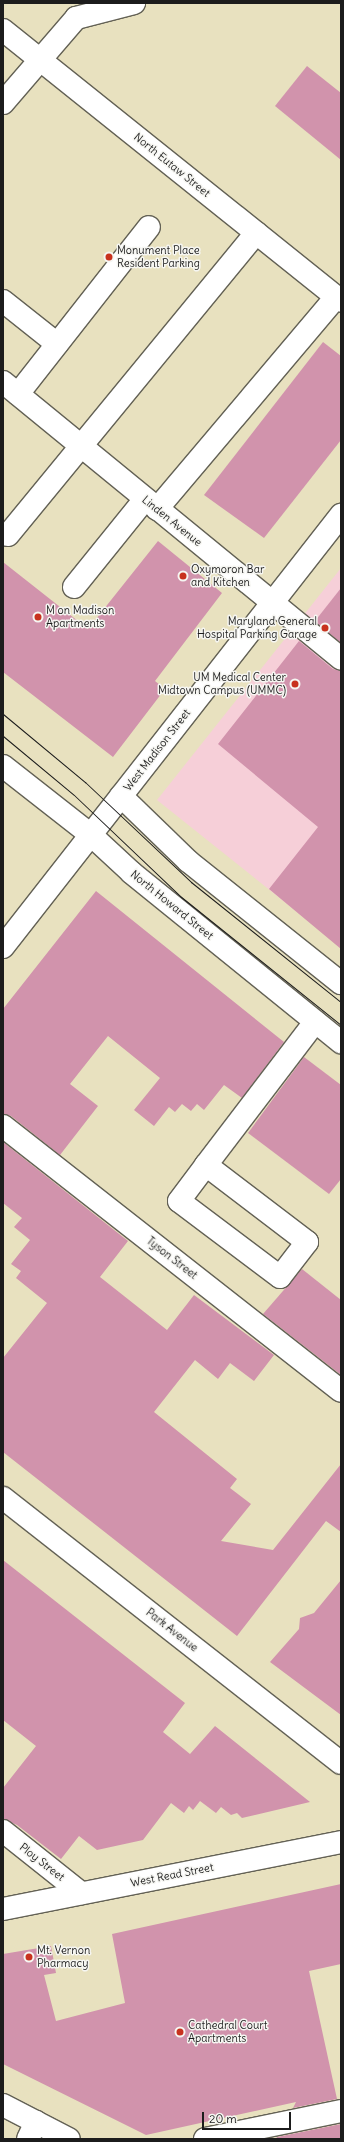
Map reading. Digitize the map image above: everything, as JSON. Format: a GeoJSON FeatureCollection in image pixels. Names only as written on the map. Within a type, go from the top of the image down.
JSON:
{"type":"FeatureCollection","features":[{"type":"Feature","properties":{"kind":"street"},"geometry":{"type":"LineString","coordinates":[[3,103],[39,58],[76,18],[134,3]]}},
{"type":"Feature","properties":{"kind":"street","name":"North Eutaw Street"},"geometry":{"type":"LineString","coordinates":[[3,30],[338,299]]}},
{"type":"Feature","properties":{"kind":"street"},"geometry":{"type":"LineString","coordinates":[[10,388],[57,344],[149,227]]}},
{"type":"Feature","properties":{"kind":"street"},"geometry":{"type":"LineString","coordinates":[[8,535],[79,445],[256,233]]}},
{"type":"Feature","properties":{"kind":"street"},"geometry":{"type":"LineString","coordinates":[[74,587],[338,299]]}},
{"type":"Feature","properties":{"kind":"street"},"geometry":{"type":"LineString","coordinates":[[3,301],[57,344]]}},
{"type":"Feature","properties":{"kind":"street","name":"Linden Avenue"},"geometry":{"type":"LineString","coordinates":[[10,388],[341,659]]}},
{"type":"Feature","properties":{"kind":"street","name":"West Madison Street"},"geometry":{"type":"LineString","coordinates":[[3,947],[271,602],[341,515]]}},
{"type":"Feature","properties":{"kind":"street","name":"North Howard Street"},"geometry":{"type":"LineString","coordinates":[[3,766],[91,835],[132,873],[341,1042]]}},
{"type":"Feature","properties":{"kind":"street"},"geometry":{"type":"LineString","coordinates":[[121,796],[188,861],[341,983]]}},
{"type":"Feature","properties":{"kind":"street"},"geometry":{"type":"LineString","coordinates":[[206,1165],[307,1242],[280,1278],[179,1201],[206,1165],[315,1022]]}},
{"type":"Feature","properties":{"kind":"street","name":"Tyson Street"},"geometry":{"type":"LineString","coordinates":[[3,1126],[341,1391]]}},
{"type":"Feature","properties":{"kind":"street","name":"Park Avenue"},"geometry":{"type":"LineString","coordinates":[[3,1498],[341,1763]]}},
{"type":"Feature","properties":{"kind":"street","name":"Ploy Street"},"geometry":{"type":"LineString","coordinates":[[3,1831],[81,1893]]}},
{"type":"Feature","properties":{"kind":"street","name":"West Read Street"},"geometry":{"type":"LineString","coordinates":[[3,1909],[341,1842]]}},
{"type":"Feature","properties":{"kind":"street"},"geometry":{"type":"LineString","coordinates":[[3,2105],[32,2131],[69,2139]]}},
{"type":"Feature","properties":{"kind":"street"},"geometry":{"type":"LineString","coordinates":[[205,2139],[341,2111]]}},
{"type":"Feature","properties":{"kind":"shaded area","name":"UM Medical Center Midtown Campus (UMMC)"},"geometry":{"type":"Polygon","coordinates":[[[341,568],[341,947],[157,800],[341,568]]]}},
{"type":"Feature","properties":{"kind":"building"},"geometry":{"type":"Polygon","coordinates":[[[307,66],[341,93],[341,160],[275,106],[307,66]]]}},
{"type":"Feature","properties":{"kind":"building"},"geometry":{"type":"Polygon","coordinates":[[[323,342],[341,356],[341,440],[264,538],[204,495],[323,342]]]}},
{"type":"Feature","properties":{"kind":"building","name":"M on Madison Apartments"},"geometry":{"type":"Polygon","coordinates":[[[158,541],[222,593],[155,681],[165,689],[113,757],[3,672],[3,562],[88,629],[158,541]]]}},
{"type":"Feature","properties":{"kind":"building"},"geometry":{"type":"Polygon","coordinates":[[[341,588],[341,643],[315,621],[341,588]]]}},
{"type":"Feature","properties":{"kind":"building"},"geometry":{"type":"Polygon","coordinates":[[[299,641],[333,669],[341,671],[341,949],[269,889],[318,827],[218,744],[299,641]]]}},
{"type":"Feature","properties":{"kind":"building"},"geometry":{"type":"Polygon","coordinates":[[[96,891],[284,1042],[242,1098],[224,1085],[204,1110],[197,1104],[191,1111],[182,1104],[175,1112],[169,1107],[154,1126],[134,1110],[160,1078],[108,1036],[70,1084],[98,1106],[60,1155],[11,1116],[3,1114],[3,1009],[96,891]]]}},
{"type":"Feature","properties":{"kind":"building"},"geometry":{"type":"Polygon","coordinates":[[[304,1057],[341,1085],[341,1179],[329,1194],[248,1133],[304,1057]]]}},
{"type":"Feature","properties":{"kind":"building"},"geometry":{"type":"Polygon","coordinates":[[[3,1142],[128,1241],[100,1277],[167,1330],[194,1295],[274,1355],[254,1381],[230,1363],[218,1379],[195,1360],[154,1412],[237,1479],[230,1488],[251,1504],[221,1541],[273,1550],[341,1464],[341,1532],[326,1521],[237,1636],[3,1452],[3,1358],[47,1303],[16,1278],[21,1271],[11,1264],[30,1240],[14,1227],[22,1218],[3,1203],[3,1142]]]}},
{"type":"Feature","properties":{"kind":"building"},"geometry":{"type":"Polygon","coordinates":[[[302,1269],[341,1300],[341,1375],[263,1314],[302,1269]]]}},
{"type":"Feature","properties":{"kind":"building"},"geometry":{"type":"Polygon","coordinates":[[[3,1560],[185,1703],[163,1732],[190,1754],[215,1726],[310,1802],[242,1818],[237,1813],[231,1815],[221,1807],[216,1813],[200,1801],[193,1810],[189,1806],[184,1813],[171,1803],[143,1840],[97,1850],[79,1836],[61,1859],[17,1825],[3,1819],[3,1788],[36,1746],[3,1720],[3,1560]]]}},
{"type":"Feature","properties":{"kind":"building"},"geometry":{"type":"Polygon","coordinates":[[[341,1580],[341,1715],[270,1662],[299,1629],[300,1618],[314,1613],[341,1580]]]}},
{"type":"Feature","properties":{"kind":"building"},"geometry":{"type":"Polygon","coordinates":[[[341,1884],[341,1964],[309,1971],[337,2099],[293,2108],[296,2102],[146,2135],[3,2064],[3,1954],[51,1946],[56,1973],[44,1975],[56,2021],[125,2003],[112,1934],[341,1884]]]}},
{"type":"Feature","properties":{"kind":"building"},"geometry":{"type":"Polygon","coordinates":[[[341,2124],[341,2139],[276,2139],[277,2137],[341,2124]]]}},
{"type":"Feature","properties":{"kind":"tram line"},"geometry":{"type":"LineString","coordinates":[[3,714],[85,782],[191,882],[341,1002]]}},
{"type":"Feature","properties":{"kind":"tram line"},"geometry":{"type":"LineString","coordinates":[[3,736],[74,795],[180,896],[341,1025]]}},
{"type":"Feature","properties":{"kind":"place","name":"Monument Place Resident Parking"},"geometry":{"type":"Point","coordinates":[109,257]}},
{"type":"Feature","properties":{"kind":"place","name":"Oxymoron Bar and Kitchen"},"geometry":{"type":"Point","coordinates":[183,576]}},
{"type":"Feature","properties":{"kind":"place","name":"M on Madison Apartments"},"geometry":{"type":"Point","coordinates":[38,617]}},
{"type":"Feature","properties":{"kind":"place","name":"Maryland General Hospital Parking Garage"},"geometry":{"type":"Point","coordinates":[325,628]}},
{"type":"Feature","properties":{"kind":"place","name":"UM Medical Center Midtown Campus (UMMC)"},"geometry":{"type":"Point","coordinates":[295,684]}},
{"type":"Feature","properties":{"kind":"place","name":"Mt. Vernon Pharmacy"},"geometry":{"type":"Point","coordinates":[29,1957]}},
{"type":"Feature","properties":{"kind":"place","name":"Cathedral Court Apartments"},"geometry":{"type":"Point","coordinates":[180,2032]}}]}
